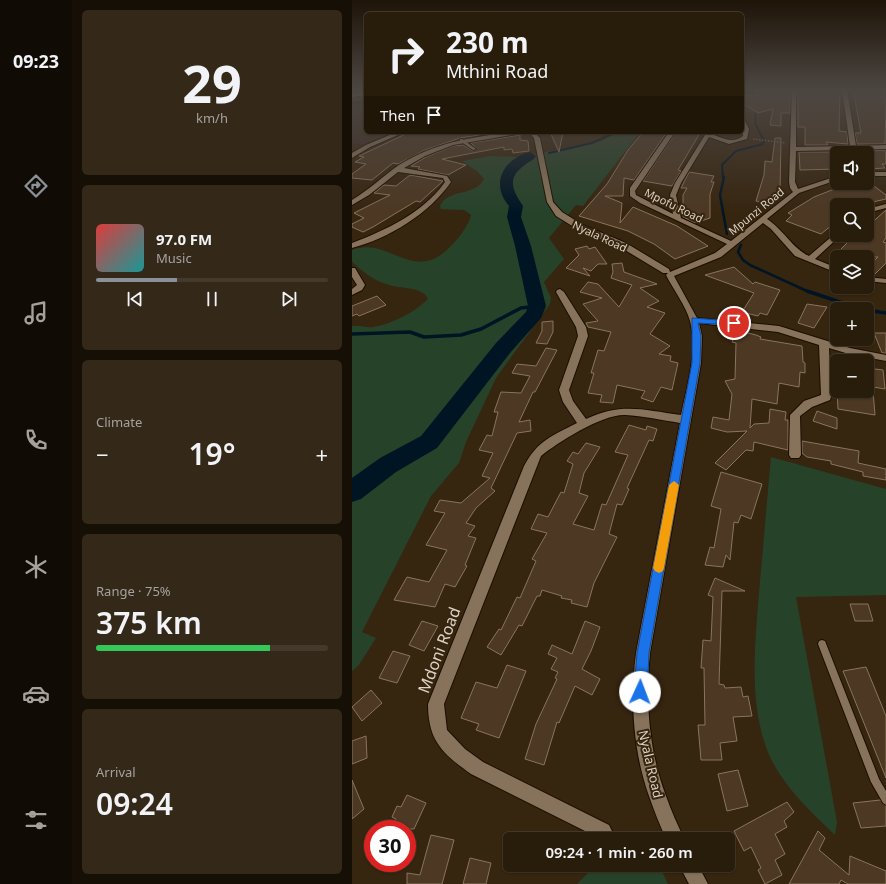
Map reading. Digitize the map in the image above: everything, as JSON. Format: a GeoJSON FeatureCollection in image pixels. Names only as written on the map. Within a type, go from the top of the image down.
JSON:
{"type":"FeatureCollection","features":[{"type":"Feature","properties":{"kind":"street"},"geometry":{"type":"LineString","coordinates":[[708,134],[725,142],[741,140],[746,135],[746,130]]}},
{"type":"Feature","properties":{"kind":"street"},"geometry":{"type":"LineString","coordinates":[[793,130],[792,186],[797,192]]}},
{"type":"Feature","properties":{"kind":"street"},"geometry":{"type":"LineString","coordinates":[[850,130],[853,146]]}},
{"type":"Feature","properties":{"kind":"street"},"geometry":{"type":"LineString","coordinates":[[352,156],[368,146],[397,134]]}},
{"type":"Feature","properties":{"kind":"street"},"geometry":{"type":"LineString","coordinates":[[352,203],[367,194],[397,170],[426,152],[476,134]]}},
{"type":"Feature","properties":{"kind":"street","name":"Nyala Road"},"geometry":{"type":"LineString","coordinates":[[534,134],[549,198],[555,210],[572,223],[623,245],[648,260],[666,274],[678,289],[694,320],[697,336],[696,363],[643,653],[640,678],[641,713],[649,764],[657,796],[672,832]]}},
{"type":"Feature","properties":{"kind":"street","name":"Mpofu Road"},"geometry":{"type":"LineString","coordinates":[[671,134],[632,191],[636,199],[732,244]]}},
{"type":"Feature","properties":{"kind":"street"},"geometry":{"type":"LineString","coordinates":[[678,219],[673,195],[678,183],[705,134]]}},
{"type":"Feature","properties":{"kind":"street"},"geometry":{"type":"LineString","coordinates":[[352,147],[368,146]]}},
{"type":"Feature","properties":{"kind":"street"},"geometry":{"type":"LineString","coordinates":[[793,146],[830,147]]}},
{"type":"Feature","properties":{"kind":"street"},"geometry":{"type":"LineString","coordinates":[[874,147],[886,147]]}},
{"type":"Feature","properties":{"kind":"street"},"geometry":{"type":"LineString","coordinates":[[352,246],[380,234],[416,212],[439,194],[448,182],[445,177],[397,170]]}},
{"type":"Feature","properties":{"kind":"street"},"geometry":{"type":"LineString","coordinates":[[874,174],[886,174]]}},
{"type":"Feature","properties":{"kind":"street","name":"Mpunzi Road"},"geometry":{"type":"LineString","coordinates":[[666,274],[712,258],[763,220],[797,192],[830,180]]}},
{"type":"Feature","properties":{"kind":"street"},"geometry":{"type":"LineString","coordinates":[[874,209],[886,206]]}},
{"type":"Feature","properties":{"kind":"street"},"geometry":{"type":"LineString","coordinates":[[763,220],[774,227],[798,254],[830,268]]}},
{"type":"Feature","properties":{"kind":"street"},"geometry":{"type":"LineString","coordinates":[[809,260],[830,240]]}},
{"type":"Feature","properties":{"kind":"street"},"geometry":{"type":"LineString","coordinates":[[352,270],[361,284],[359,288],[352,292]]}},
{"type":"Feature","properties":{"kind":"street"},"geometry":{"type":"LineString","coordinates":[[874,280],[886,282]]}},
{"type":"Feature","properties":{"kind":"street"},"geometry":{"type":"LineString","coordinates":[[560,292],[583,332],[582,341],[564,390],[568,402],[583,423]]}},
{"type":"Feature","properties":{"kind":"street"},"geometry":{"type":"LineString","coordinates":[[694,320],[780,329],[849,351],[886,358]]}},
{"type":"Feature","properties":{"kind":"street"},"geometry":{"type":"LineString","coordinates":[[795,455],[795,415],[808,404],[826,397],[824,343]]}},
{"type":"Feature","properties":{"kind":"street","name":"Mdoni Road"},"geometry":{"type":"LineString","coordinates":[[603,831],[477,768],[448,746],[441,736],[435,720],[436,704],[530,466],[544,446],[583,423],[605,414],[624,411],[686,420]]}},
{"type":"Feature","properties":{"kind":"street"},"geometry":{"type":"LineString","coordinates":[[692,872],[698,884]]}},
{"type":"Feature","properties":{"kind":"lane"},"geometry":{"type":"LineString","coordinates":[[461,140],[474,149]]}},
{"type":"Feature","properties":{"kind":"lane"},"geometry":{"type":"LineString","coordinates":[[822,644],[876,782],[886,800]]}},
{"type":"Feature","properties":{"kind":"path"},"geometry":{"type":"LineString","coordinates":[[752,139],[768,139],[793,146]]}},
{"type":"Feature","properties":{"kind":"shaded area"},"geometry":{"type":"Polygon","coordinates":[[[352,130],[364,130],[364,134],[390,134],[363,144],[352,144],[352,130]]]}},
{"type":"Feature","properties":{"kind":"green space"},"geometry":{"type":"Polygon","coordinates":[[[615,134],[638,134],[583,206],[576,205],[549,238],[564,259],[544,282],[551,298],[550,304],[496,378],[466,442],[459,463],[431,496],[362,632],[376,638],[359,665],[352,671],[352,326],[374,327],[388,323],[410,313],[428,299],[421,292],[416,290],[391,286],[372,278],[352,262],[352,250],[365,247],[378,249],[413,261],[425,261],[437,257],[457,239],[466,227],[471,215],[464,210],[441,209],[440,206],[444,200],[449,197],[468,191],[480,185],[484,179],[478,172],[462,161],[491,156],[519,157],[602,141],[615,134]]]}},
{"type":"Feature","properties":{"kind":"green space"},"geometry":{"type":"Polygon","coordinates":[[[771,457],[886,489],[886,595],[796,597],[837,822],[835,835],[794,794],[777,770],[765,744],[756,705],[755,643],[771,457]]]}},
{"type":"Feature","properties":{"kind":"green space"},"geometry":{"type":"Polygon","coordinates":[[[589,872],[662,872],[668,884],[577,884],[589,872]]]}},
{"type":"Feature","properties":{"kind":"building"},"geometry":{"type":"Polygon","coordinates":[[[805,130],[839,130],[847,132],[848,144],[826,142],[828,145],[805,145],[805,130]]]}},
{"type":"Feature","properties":{"kind":"building"},"geometry":{"type":"Polygon","coordinates":[[[861,130],[885,130],[885,144],[857,144],[855,133],[861,133],[861,130]]]}},
{"type":"Feature","properties":{"kind":"building"},"geometry":{"type":"Polygon","coordinates":[[[406,134],[487,134],[460,138],[425,150],[398,164],[393,163],[372,180],[352,178],[352,174],[366,164],[355,162],[364,157],[359,156],[406,134]]]}},
{"type":"Feature","properties":{"kind":"building"},"geometry":{"type":"Polygon","coordinates":[[[551,134],[563,134],[559,152],[551,134]]]}},
{"type":"Feature","properties":{"kind":"building"},"geometry":{"type":"Polygon","coordinates":[[[641,134],[666,134],[634,180],[624,178],[623,196],[605,196],[622,203],[620,223],[633,207],[677,226],[708,246],[675,259],[654,244],[628,231],[579,216],[607,184],[628,150],[641,134]]]}},
{"type":"Feature","properties":{"kind":"building"},"geometry":{"type":"Polygon","coordinates":[[[675,134],[699,134],[678,170],[681,171],[672,186],[643,181],[675,134]]]}},
{"type":"Feature","properties":{"kind":"building"},"geometry":{"type":"Polygon","coordinates":[[[520,135],[520,140],[528,141],[529,151],[513,153],[512,149],[504,150],[504,147],[442,159],[466,165],[448,175],[418,169],[420,167],[411,166],[426,157],[453,146],[463,145],[473,151],[477,149],[471,143],[520,135]]]}},
{"type":"Feature","properties":{"kind":"building"},"geometry":{"type":"Polygon","coordinates":[[[775,138],[781,138],[780,192],[765,203],[756,201],[764,175],[765,161],[772,162],[775,138]]]}},
{"type":"Feature","properties":{"kind":"building"},"geometry":{"type":"Polygon","coordinates":[[[886,150],[886,164],[882,164],[885,168],[874,169],[874,151],[886,150]]]}},
{"type":"Feature","properties":{"kind":"building"},"geometry":{"type":"Polygon","coordinates":[[[799,152],[830,152],[830,169],[800,170],[799,152]]]}},
{"type":"Feature","properties":{"kind":"building"},"geometry":{"type":"Polygon","coordinates":[[[689,172],[714,176],[711,182],[714,182],[710,194],[710,218],[695,223],[683,217],[683,195],[687,188],[681,188],[689,172]]]}},
{"type":"Feature","properties":{"kind":"building"},"geometry":{"type":"Polygon","coordinates":[[[410,175],[443,181],[420,202],[416,201],[373,227],[363,232],[352,227],[352,224],[364,218],[354,213],[390,195],[374,193],[384,185],[396,186],[410,175]]]}},
{"type":"Feature","properties":{"kind":"building"},"geometry":{"type":"Polygon","coordinates":[[[874,186],[886,195],[886,199],[874,202],[874,198],[830,198],[830,227],[821,234],[786,221],[792,215],[788,213],[814,197],[832,190],[874,190],[874,186]]]}},
{"type":"Feature","properties":{"kind":"building"},"geometry":{"type":"Polygon","coordinates":[[[886,210],[886,238],[883,242],[886,243],[886,263],[874,275],[874,261],[878,257],[874,257],[874,250],[840,250],[848,242],[874,242],[874,221],[886,210]]]}},
{"type":"Feature","properties":{"kind":"building"},"geometry":{"type":"Polygon","coordinates":[[[587,246],[589,249],[595,247],[607,264],[598,264],[591,271],[583,268],[590,276],[566,268],[579,255],[575,249],[587,246]]]}},
{"type":"Feature","properties":{"kind":"building"},"geometry":{"type":"Polygon","coordinates":[[[622,263],[624,272],[657,284],[640,288],[659,301],[647,307],[665,313],[650,334],[670,346],[659,354],[671,356],[670,361],[678,363],[672,390],[661,387],[653,402],[641,398],[645,391],[617,385],[613,403],[600,402],[602,395],[588,393],[594,373],[591,373],[598,350],[604,351],[611,332],[588,327],[586,323],[598,321],[583,304],[602,298],[580,292],[588,282],[598,284],[619,307],[632,285],[611,278],[613,272],[612,264],[622,263]]]}},
{"type":"Feature","properties":{"kind":"building"},"geometry":{"type":"Polygon","coordinates":[[[734,267],[753,284],[755,282],[780,290],[767,315],[760,313],[758,316],[742,312],[754,293],[705,275],[734,267]]]}},
{"type":"Feature","properties":{"kind":"building"},"geometry":{"type":"Polygon","coordinates":[[[377,296],[386,305],[359,316],[357,314],[352,316],[352,306],[377,296]]]}},
{"type":"Feature","properties":{"kind":"building"},"geometry":{"type":"Polygon","coordinates":[[[807,304],[827,307],[814,328],[798,323],[807,304]]]}},
{"type":"Feature","properties":{"kind":"building"},"geometry":{"type":"Polygon","coordinates":[[[553,321],[553,332],[547,344],[536,343],[542,331],[542,322],[553,321]]]}},
{"type":"Feature","properties":{"kind":"building"},"geometry":{"type":"Polygon","coordinates":[[[736,330],[756,335],[761,337],[760,339],[802,346],[805,373],[800,372],[799,387],[779,383],[777,404],[752,399],[750,428],[754,424],[769,423],[770,409],[786,412],[785,420],[788,420],[788,450],[754,442],[753,451],[746,450],[726,470],[715,463],[747,431],[727,432],[711,428],[713,417],[729,420],[732,394],[725,381],[735,379],[736,343],[732,342],[736,330]]]}},
{"type":"Feature","properties":{"kind":"building"},"geometry":{"type":"Polygon","coordinates":[[[874,333],[886,333],[886,353],[882,353],[874,333]]]}},
{"type":"Feature","properties":{"kind":"building"},"geometry":{"type":"Polygon","coordinates":[[[546,348],[557,350],[535,392],[533,392],[519,422],[530,420],[531,431],[517,433],[491,488],[495,491],[476,508],[466,523],[475,526],[468,536],[476,538],[465,565],[467,566],[455,587],[445,584],[435,607],[394,600],[407,577],[429,582],[447,550],[426,545],[445,513],[434,511],[440,500],[461,503],[490,478],[482,476],[493,453],[479,450],[487,435],[492,436],[498,412],[494,412],[501,392],[521,393],[530,376],[512,373],[517,364],[536,366],[546,348]]]}},
{"type":"Feature","properties":{"kind":"building"},"geometry":{"type":"Polygon","coordinates":[[[874,369],[883,370],[885,389],[874,387],[874,369]]]}},
{"type":"Feature","properties":{"kind":"building"},"geometry":{"type":"Polygon","coordinates":[[[837,398],[874,398],[875,415],[838,409],[837,398]]]}},
{"type":"Feature","properties":{"kind":"building"},"geometry":{"type":"Polygon","coordinates":[[[817,411],[837,418],[837,429],[813,421],[817,411]]]}},
{"type":"Feature","properties":{"kind":"building"},"geometry":{"type":"Polygon","coordinates":[[[629,425],[646,430],[647,426],[657,429],[653,441],[649,440],[627,488],[629,489],[622,505],[617,504],[609,534],[617,537],[594,583],[587,607],[571,603],[572,600],[561,598],[562,596],[542,590],[540,596],[537,596],[522,626],[519,625],[501,655],[487,647],[499,629],[501,630],[517,597],[520,598],[536,561],[532,559],[547,533],[531,529],[538,514],[548,517],[561,492],[564,493],[573,464],[567,461],[573,452],[578,454],[586,443],[600,447],[584,473],[579,493],[588,496],[573,524],[594,530],[602,504],[606,505],[628,455],[615,452],[629,425]]]}},
{"type":"Feature","properties":{"kind":"building"},"geometry":{"type":"Polygon","coordinates":[[[802,441],[859,451],[858,463],[886,469],[886,480],[863,476],[863,472],[831,464],[831,461],[807,457],[802,453],[802,441]]]}},
{"type":"Feature","properties":{"kind":"building"},"geometry":{"type":"Polygon","coordinates":[[[721,472],[762,484],[751,519],[741,515],[738,523],[734,522],[730,560],[726,555],[723,567],[705,565],[710,547],[714,548],[721,509],[711,506],[721,472]]]}},
{"type":"Feature","properties":{"kind":"building"},"geometry":{"type":"Polygon","coordinates":[[[715,578],[745,591],[722,591],[719,684],[724,685],[725,688],[741,687],[743,697],[748,696],[752,716],[733,717],[737,741],[720,743],[722,760],[701,760],[698,725],[705,725],[704,668],[701,668],[703,640],[711,641],[713,597],[708,595],[715,578]]]}},
{"type":"Feature","properties":{"kind":"building"},"geometry":{"type":"Polygon","coordinates":[[[850,604],[868,604],[873,621],[855,621],[850,604]]]}},
{"type":"Feature","properties":{"kind":"building"},"geometry":{"type":"Polygon","coordinates":[[[422,621],[438,626],[424,651],[409,645],[422,621]]]}},
{"type":"Feature","properties":{"kind":"building"},"geometry":{"type":"Polygon","coordinates":[[[585,621],[600,627],[582,669],[600,679],[592,695],[575,686],[559,723],[557,722],[544,765],[525,759],[536,724],[557,679],[555,678],[558,672],[551,669],[557,658],[548,654],[552,645],[572,654],[585,621]]]}},
{"type":"Feature","properties":{"kind":"building"},"geometry":{"type":"Polygon","coordinates":[[[393,651],[410,656],[397,683],[379,678],[393,651]]]}},
{"type":"Feature","properties":{"kind":"building"},"geometry":{"type":"Polygon","coordinates":[[[507,665],[526,671],[499,738],[476,730],[479,724],[461,718],[476,682],[497,688],[507,665]]]}},
{"type":"Feature","properties":{"kind":"building"},"geometry":{"type":"Polygon","coordinates":[[[866,667],[886,716],[886,778],[843,671],[866,667]]]}},
{"type":"Feature","properties":{"kind":"building"},"geometry":{"type":"Polygon","coordinates":[[[371,690],[382,703],[362,721],[352,707],[371,690]]]}},
{"type":"Feature","properties":{"kind":"building"},"geometry":{"type":"Polygon","coordinates":[[[366,736],[367,758],[352,764],[352,741],[366,736]]]}},
{"type":"Feature","properties":{"kind":"building"},"geometry":{"type":"Polygon","coordinates":[[[738,770],[748,806],[727,811],[718,774],[738,770]]]}},
{"type":"Feature","properties":{"kind":"building"},"geometry":{"type":"Polygon","coordinates":[[[352,780],[364,809],[352,819],[352,780]]]}},
{"type":"Feature","properties":{"kind":"building"},"geometry":{"type":"Polygon","coordinates":[[[407,795],[426,803],[416,825],[416,820],[396,820],[392,817],[397,806],[401,807],[407,795]]]}},
{"type":"Feature","properties":{"kind":"building"},"geometry":{"type":"Polygon","coordinates":[[[880,800],[886,806],[886,826],[861,828],[853,803],[880,800]]]}},
{"type":"Feature","properties":{"kind":"building"},"geometry":{"type":"Polygon","coordinates":[[[787,802],[794,812],[784,821],[787,827],[775,834],[785,854],[775,860],[782,875],[765,884],[758,870],[761,868],[751,847],[744,851],[734,831],[787,802]]]}},
{"type":"Feature","properties":{"kind":"building"},"geometry":{"type":"Polygon","coordinates":[[[818,831],[825,838],[819,850],[849,875],[850,856],[886,871],[886,884],[848,884],[841,880],[839,884],[789,884],[818,831]]]}},
{"type":"Feature","properties":{"kind":"building"},"geometry":{"type":"Polygon","coordinates":[[[431,835],[454,840],[442,884],[407,884],[407,873],[420,875],[431,835]]]}},
{"type":"Feature","properties":{"kind":"building"},"geometry":{"type":"Polygon","coordinates":[[[470,858],[491,863],[486,884],[463,884],[470,858]]]}},
{"type":"Feature","properties":{"kind":"waterway"},"geometry":{"type":"LineString","coordinates":[[723,178],[722,165],[736,151],[763,144],[764,141],[759,130]]}},
{"type":"Feature","properties":{"kind":"waterway"},"geometry":{"type":"LineString","coordinates":[[549,153],[592,143],[612,134]]}},
{"type":"Feature","properties":{"kind":"waterway"},"geometry":{"type":"LineString","coordinates":[[352,492],[388,465],[429,442],[503,348],[534,314],[537,306],[523,246],[514,217],[516,206],[510,199],[506,191],[505,184],[510,171],[522,160],[530,156]]}},
{"type":"Feature","properties":{"kind":"waterway"},"geometry":{"type":"LineString","coordinates":[[724,177],[720,195],[727,234]]}},
{"type":"Feature","properties":{"kind":"waterway"},"geometry":{"type":"LineString","coordinates":[[741,245],[738,252],[743,260],[750,265],[809,292]]}},
{"type":"Feature","properties":{"kind":"waterway"},"geometry":{"type":"LineString","coordinates":[[807,291],[840,302]]}},
{"type":"Feature","properties":{"kind":"waterway"},"geometry":{"type":"LineString","coordinates":[[352,334],[410,332],[424,337],[461,335],[481,329],[521,308],[537,306]]}},
{"type":"Feature","properties":{"kind":"waterway"},"geometry":{"type":"LineString","coordinates":[[874,311],[886,313]]}},
{"type":"Feature","properties":{"kind":"slow traffic"},"geometry":{"type":"LineString","coordinates":[[659,568],[674,485]]}},
{"type":"Feature","properties":{"kind":"route"},"geometry":{"type":"LineString","coordinates":[[640,692],[643,653],[696,363],[697,336],[694,320],[734,323]]}}]}
